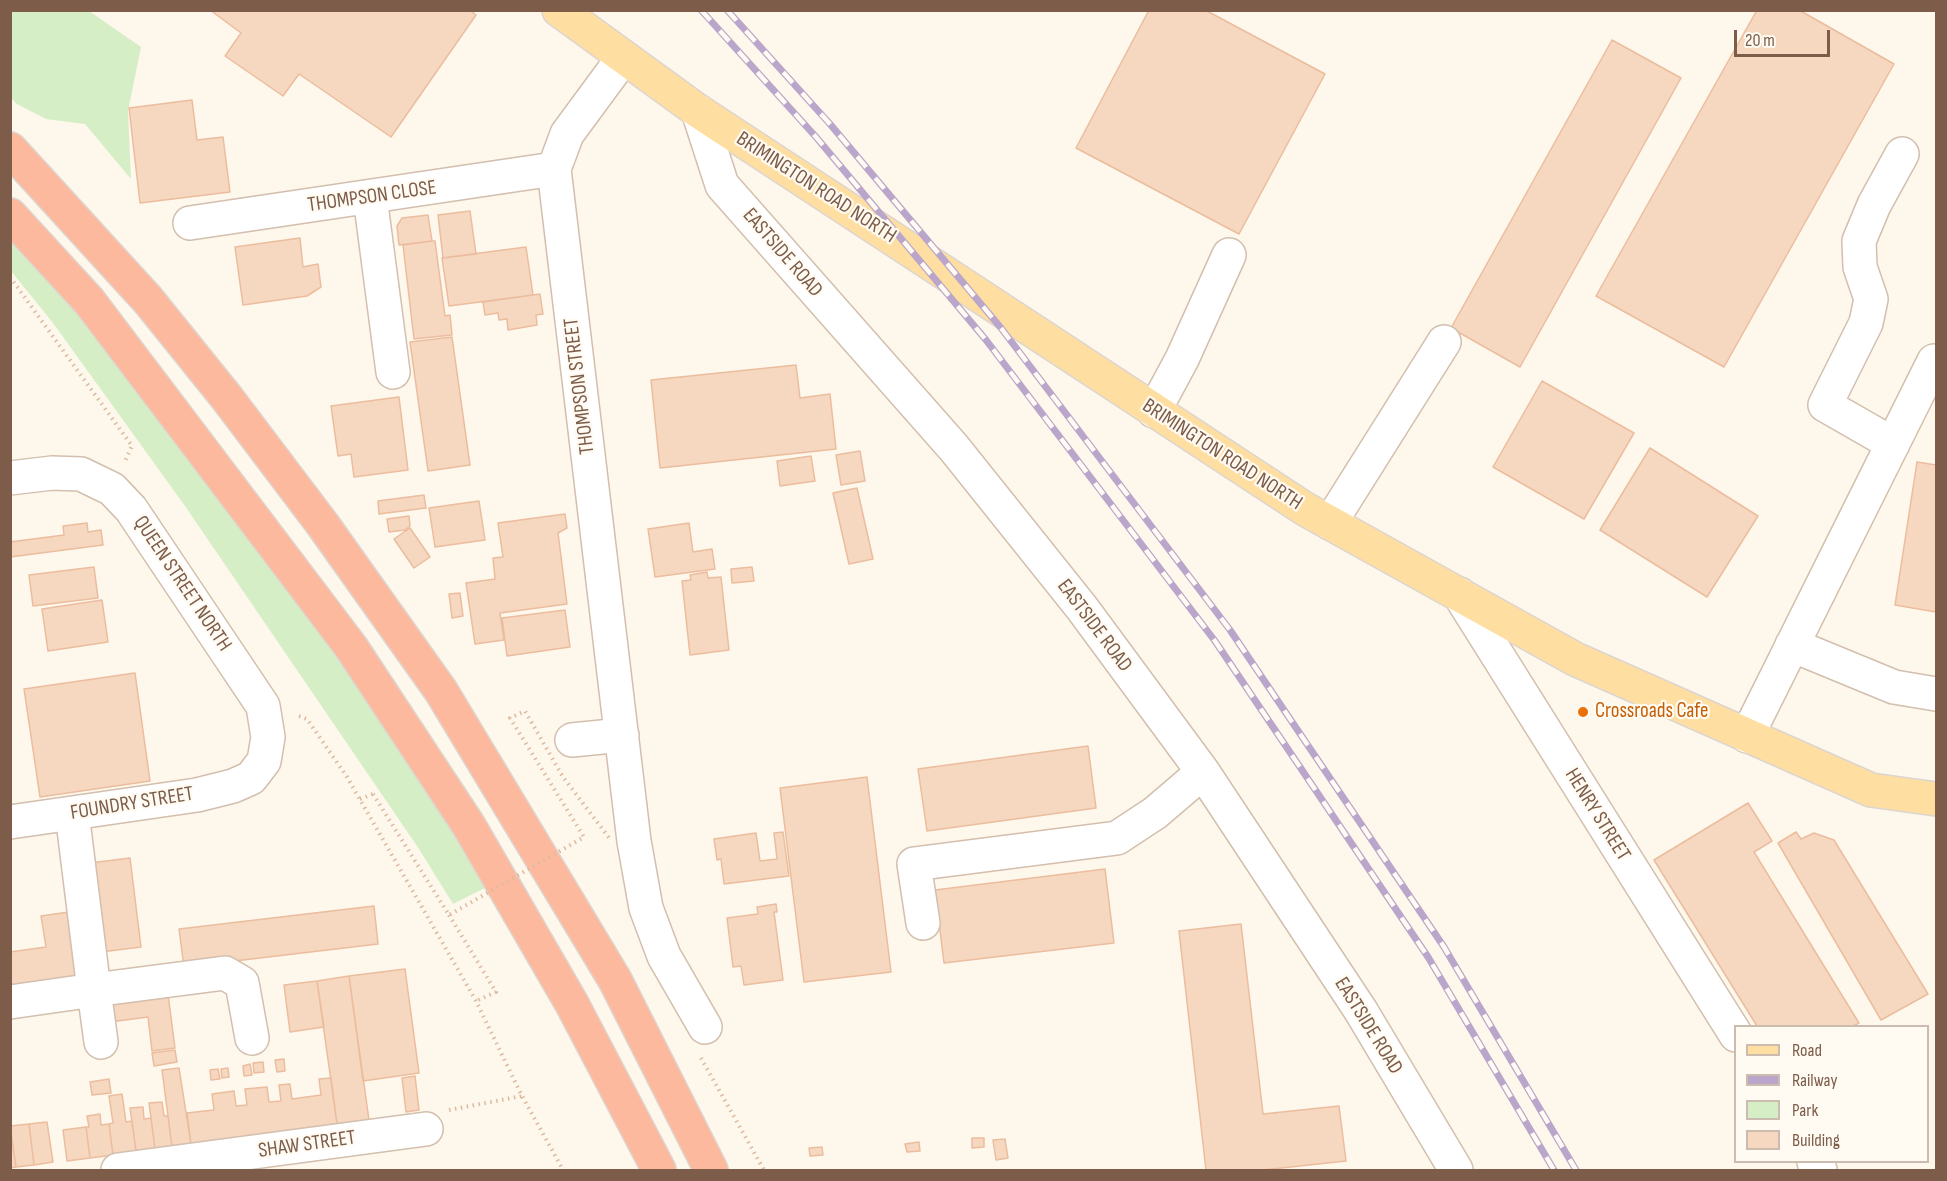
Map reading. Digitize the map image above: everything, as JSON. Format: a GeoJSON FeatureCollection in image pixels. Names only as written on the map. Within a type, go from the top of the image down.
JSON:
{"type":"FeatureCollection","features":[{"type":"Feature","properties":{"kind":"highway"},"geometry":{"type":"LineString","coordinates":[[10,149],[148,300],[227,398],[323,525],[441,691],[615,980],[711,1170]]}},
{"type":"Feature","properties":{"kind":"highway"},"geometry":{"type":"LineString","coordinates":[[10,216],[89,301],[351,647],[469,826],[572,1004],[659,1170]]}},
{"type":"Feature","properties":{"kind":"main road","name":"BRIMINGTON ROAD NORTH"},"geometry":{"type":"LineString","coordinates":[[559,10],[698,111],[1305,509],[1575,659],[1871,790],[1936,799]]}},
{"type":"Feature","properties":{"kind":"street","name":"THOMPSON STREET"},"geometry":{"type":"LineString","coordinates":[[624,58],[567,134],[554,169],[634,841],[646,908],[664,956],[699,1017]]}},
{"type":"Feature","properties":{"kind":"street","name":"EASTSIDE ROAD"},"geometry":{"type":"LineString","coordinates":[[698,111],[722,185],[954,448],[1082,608],[1203,772],[1361,1011],[1456,1170]]}},
{"type":"Feature","properties":{"kind":"street"},"geometry":{"type":"LineString","coordinates":[[1893,444],[1825,405],[1866,323],[1871,299],[1860,267],[1859,241],[1902,154]]}},
{"type":"Feature","properties":{"kind":"street","name":"THOMPSON CLOSE"},"geometry":{"type":"LineString","coordinates":[[190,223],[554,169]]}},
{"type":"Feature","properties":{"kind":"street"},"geometry":{"type":"LineString","coordinates":[[370,197],[393,372]]}},
{"type":"Feature","properties":{"kind":"street"},"geometry":{"type":"LineString","coordinates":[[1154,411],[1182,359],[1229,255]]}},
{"type":"Feature","properties":{"kind":"street"},"geometry":{"type":"LineString","coordinates":[[1330,523],[1444,342]]}},
{"type":"Feature","properties":{"kind":"street"},"geometry":{"type":"LineString","coordinates":[[1747,736],[1893,444],[1931,381]]}},
{"type":"Feature","properties":{"kind":"street","name":"QUEEN STREET NORTH"},"geometry":{"type":"LineString","coordinates":[[10,478],[52,473],[81,474],[112,489],[131,509],[263,706],[268,737],[264,761],[251,778]]}},
{"type":"Feature","properties":{"kind":"street","name":"HENRY STREET"},"geometry":{"type":"LineString","coordinates":[[1459,594],[1734,1032]]}},
{"type":"Feature","properties":{"kind":"street"},"geometry":{"type":"LineString","coordinates":[[1792,645],[1894,687],[1936,694]]}},
{"type":"Feature","properties":{"kind":"street"},"geometry":{"type":"LineString","coordinates":[[572,740],[622,735]]}},
{"type":"Feature","properties":{"kind":"street"},"geometry":{"type":"LineString","coordinates":[[923,923],[914,864],[1117,838],[1155,813],[1203,772]]}},
{"type":"Feature","properties":{"kind":"street","name":"FOUNDRY STREET"},"geometry":{"type":"LineString","coordinates":[[10,822],[196,795],[233,786],[251,778]]}},
{"type":"Feature","properties":{"kind":"street"},"geometry":{"type":"LineString","coordinates":[[72,813],[101,1042]]}},
{"type":"Feature","properties":{"kind":"street"},"geometry":{"type":"LineString","coordinates":[[10,1002],[225,973],[242,983],[252,1038]]}},
{"type":"Feature","properties":{"kind":"street","name":"SHAW STREET"},"geometry":{"type":"LineString","coordinates":[[118,1170],[426,1129]]}},
{"type":"Feature","properties":{"kind":"path"},"geometry":{"type":"LineString","coordinates":[[10,277],[132,446],[112,489]]}},
{"type":"Feature","properties":{"kind":"path"},"geometry":{"type":"LineString","coordinates":[[263,706],[307,719],[347,777],[476,1001],[522,1096],[563,1170]]}},
{"type":"Feature","properties":{"kind":"path"},"geometry":{"type":"LineString","coordinates":[[449,915],[584,837],[510,718],[525,711],[563,777],[609,839]]}},
{"type":"Feature","properties":{"kind":"path"},"geometry":{"type":"LineString","coordinates":[[360,799],[373,794],[496,992],[476,1001]]}},
{"type":"Feature","properties":{"kind":"path"},"geometry":{"type":"LineString","coordinates":[[699,1017],[691,1038],[764,1170]]}},
{"type":"Feature","properties":{"kind":"path"},"geometry":{"type":"LineString","coordinates":[[426,1129],[436,1112],[522,1096]]}},
{"type":"Feature","properties":{"kind":"green space"},"geometry":{"type":"Polygon","coordinates":[[[10,11],[89,11],[141,47],[128,111],[131,179],[85,124],[46,119],[17,104],[11,98],[10,11]]]}},
{"type":"Feature","properties":{"kind":"green space"},"geometry":{"type":"Polygon","coordinates":[[[10,235],[161,412],[389,726],[489,886],[453,904],[419,849],[185,506],[53,323],[11,271],[10,235]]]}},
{"type":"Feature","properties":{"kind":"building"},"geometry":{"type":"Polygon","coordinates":[[[210,10],[470,10],[476,15],[391,137],[299,74],[283,96],[225,56],[241,33],[210,10]]]}},
{"type":"Feature","properties":{"kind":"building"},"geometry":{"type":"Polygon","coordinates":[[[1149,10],[1205,10],[1325,74],[1239,234],[1076,148],[1149,10]]]}},
{"type":"Feature","properties":{"kind":"building"},"geometry":{"type":"Polygon","coordinates":[[[1757,10],[1799,10],[1894,64],[1724,367],[1596,296],[1757,10]]]}},
{"type":"Feature","properties":{"kind":"building"},"geometry":{"type":"Polygon","coordinates":[[[1612,40],[1681,78],[1520,367],[1451,328],[1612,40]]]}},
{"type":"Feature","properties":{"kind":"building"},"geometry":{"type":"Polygon","coordinates":[[[192,100],[197,140],[223,137],[230,192],[140,203],[129,108],[192,100]]]}},
{"type":"Feature","properties":{"kind":"building"},"geometry":{"type":"Polygon","coordinates":[[[470,211],[476,254],[443,258],[438,215],[470,211]]]}},
{"type":"Feature","properties":{"kind":"building"},"geometry":{"type":"Polygon","coordinates":[[[428,215],[432,241],[399,245],[397,226],[402,218],[428,215]]]}},
{"type":"Feature","properties":{"kind":"building"},"geometry":{"type":"Polygon","coordinates":[[[300,238],[303,267],[318,264],[321,287],[307,296],[243,305],[235,247],[300,238]]]}},
{"type":"Feature","properties":{"kind":"building"},"geometry":{"type":"Polygon","coordinates":[[[435,241],[445,316],[450,315],[452,335],[414,339],[403,245],[435,241]]]}},
{"type":"Feature","properties":{"kind":"building"},"geometry":{"type":"Polygon","coordinates":[[[526,247],[533,295],[449,306],[442,258],[526,247]]]}},
{"type":"Feature","properties":{"kind":"building"},"geometry":{"type":"Polygon","coordinates":[[[540,294],[543,314],[536,315],[537,325],[508,330],[507,319],[499,320],[498,313],[485,315],[483,302],[540,294]]]}},
{"type":"Feature","properties":{"kind":"building"},"geometry":{"type":"Polygon","coordinates":[[[452,337],[470,465],[428,471],[410,342],[452,337]]]}},
{"type":"Feature","properties":{"kind":"building"},"geometry":{"type":"Polygon","coordinates":[[[796,365],[800,398],[830,394],[836,449],[660,468],[651,380],[796,365]]]}},
{"type":"Feature","properties":{"kind":"building"},"geometry":{"type":"Polygon","coordinates":[[[1542,381],[1634,433],[1584,519],[1493,467],[1542,381]]]}},
{"type":"Feature","properties":{"kind":"building"},"geometry":{"type":"Polygon","coordinates":[[[399,397],[408,470],[354,477],[351,454],[338,456],[331,406],[399,397]]]}},
{"type":"Feature","properties":{"kind":"building"},"geometry":{"type":"Polygon","coordinates":[[[1650,448],[1758,516],[1707,597],[1600,530],[1650,448]]]}},
{"type":"Feature","properties":{"kind":"building"},"geometry":{"type":"Polygon","coordinates":[[[860,451],[865,481],[841,485],[836,455],[860,451]]]}},
{"type":"Feature","properties":{"kind":"building"},"geometry":{"type":"Polygon","coordinates":[[[811,456],[815,481],[780,486],[777,461],[811,456]]]}},
{"type":"Feature","properties":{"kind":"building"},"geometry":{"type":"Polygon","coordinates":[[[1917,462],[1936,465],[1936,612],[1895,605],[1917,462]]]}},
{"type":"Feature","properties":{"kind":"building"},"geometry":{"type":"Polygon","coordinates":[[[857,488],[873,559],[849,564],[833,493],[857,488]]]}},
{"type":"Feature","properties":{"kind":"building"},"geometry":{"type":"Polygon","coordinates":[[[424,495],[426,508],[379,514],[378,501],[424,495]]]}},
{"type":"Feature","properties":{"kind":"building"},"geometry":{"type":"Polygon","coordinates":[[[479,501],[485,540],[435,547],[429,508],[479,501]]]}},
{"type":"Feature","properties":{"kind":"building"},"geometry":{"type":"Polygon","coordinates":[[[565,514],[567,528],[558,533],[567,604],[500,613],[504,640],[475,644],[466,583],[495,579],[493,558],[503,557],[498,523],[565,514]]]}},
{"type":"Feature","properties":{"kind":"building"},"geometry":{"type":"Polygon","coordinates":[[[409,516],[410,526],[405,530],[389,532],[387,519],[409,516]]]}},
{"type":"Feature","properties":{"kind":"building"},"geometry":{"type":"Polygon","coordinates":[[[87,523],[88,532],[101,530],[103,545],[10,557],[10,542],[64,535],[63,526],[87,523]]]}},
{"type":"Feature","properties":{"kind":"building"},"geometry":{"type":"Polygon","coordinates":[[[689,523],[693,552],[712,549],[715,569],[655,577],[648,529],[689,523]]]}},
{"type":"Feature","properties":{"kind":"building"},"geometry":{"type":"Polygon","coordinates":[[[410,528],[430,557],[414,568],[394,539],[410,528]]]}},
{"type":"Feature","properties":{"kind":"building"},"geometry":{"type":"Polygon","coordinates":[[[94,567],[98,598],[33,606],[29,575],[94,567]]]}},
{"type":"Feature","properties":{"kind":"building"},"geometry":{"type":"Polygon","coordinates":[[[752,567],[754,581],[732,583],[731,569],[752,567]]]}},
{"type":"Feature","properties":{"kind":"building"},"geometry":{"type":"Polygon","coordinates":[[[707,572],[708,578],[721,577],[729,650],[690,655],[682,581],[691,580],[690,575],[707,572]]]}},
{"type":"Feature","properties":{"kind":"building"},"geometry":{"type":"Polygon","coordinates":[[[460,593],[463,616],[452,618],[449,594],[460,593]]]}},
{"type":"Feature","properties":{"kind":"building"},"geometry":{"type":"Polygon","coordinates":[[[102,600],[108,642],[48,651],[42,609],[102,600]]]}},
{"type":"Feature","properties":{"kind":"building"},"geometry":{"type":"Polygon","coordinates":[[[565,610],[570,647],[507,656],[502,618],[565,610]]]}},
{"type":"Feature","properties":{"kind":"building"},"geometry":{"type":"Polygon","coordinates":[[[135,673],[150,781],[40,797],[24,689],[135,673]]]}},
{"type":"Feature","properties":{"kind":"building"},"geometry":{"type":"Polygon","coordinates":[[[1088,746],[1096,808],[927,831],[918,769],[1088,746]]]}},
{"type":"Feature","properties":{"kind":"building"},"geometry":{"type":"Polygon","coordinates":[[[867,777],[891,972],[804,982],[780,788],[867,777]]]}},
{"type":"Feature","properties":{"kind":"building"},"geometry":{"type":"Polygon","coordinates":[[[1748,803],[1772,841],[1754,852],[1859,1023],[1855,1025],[1756,1025],[1654,860],[1748,803]]]}},
{"type":"Feature","properties":{"kind":"building"},"geometry":{"type":"Polygon","coordinates":[[[783,832],[789,876],[724,884],[721,859],[717,860],[714,839],[756,833],[760,861],[777,859],[774,833],[783,832]]]}},
{"type":"Feature","properties":{"kind":"building"},"geometry":{"type":"Polygon","coordinates":[[[1796,832],[1801,839],[1814,833],[1834,840],[1928,994],[1881,1020],[1778,843],[1796,832]]]}},
{"type":"Feature","properties":{"kind":"building"},"geometry":{"type":"Polygon","coordinates":[[[130,858],[141,947],[101,952],[90,863],[130,858]]]}},
{"type":"Feature","properties":{"kind":"building"},"geometry":{"type":"Polygon","coordinates":[[[1105,869],[1114,943],[944,963],[935,890],[1105,869]]]}},
{"type":"Feature","properties":{"kind":"building"},"geometry":{"type":"Polygon","coordinates":[[[776,904],[777,912],[774,912],[783,980],[744,985],[741,966],[733,967],[727,918],[758,914],[757,907],[776,904]]]}},
{"type":"Feature","properties":{"kind":"building"},"geometry":{"type":"Polygon","coordinates":[[[374,906],[378,944],[184,967],[179,929],[374,906]]]}},
{"type":"Feature","properties":{"kind":"building"},"geometry":{"type":"Polygon","coordinates":[[[76,911],[87,985],[10,997],[10,952],[46,947],[41,916],[76,911]]]}},
{"type":"Feature","properties":{"kind":"building"},"geometry":{"type":"Polygon","coordinates":[[[1241,924],[1263,1114],[1339,1106],[1346,1161],[1263,1170],[1206,1170],[1179,931],[1241,924]]]}},
{"type":"Feature","properties":{"kind":"building"},"geometry":{"type":"Polygon","coordinates":[[[405,969],[419,1073],[363,1081],[349,976],[405,969]]]}},
{"type":"Feature","properties":{"kind":"building"},"geometry":{"type":"Polygon","coordinates":[[[349,976],[369,1120],[337,1124],[317,981],[349,976]]]}},
{"type":"Feature","properties":{"kind":"building"},"geometry":{"type":"Polygon","coordinates":[[[317,981],[324,1027],[290,1032],[284,985],[317,981]]]}},
{"type":"Feature","properties":{"kind":"building"},"geometry":{"type":"Polygon","coordinates":[[[168,994],[175,1048],[152,1051],[148,1017],[110,1022],[107,1003],[168,994]]]}},
{"type":"Feature","properties":{"kind":"building"},"geometry":{"type":"Polygon","coordinates":[[[175,1050],[177,1062],[154,1066],[152,1053],[175,1050]]]}},
{"type":"Feature","properties":{"kind":"building"},"geometry":{"type":"Polygon","coordinates":[[[284,1059],[285,1071],[277,1072],[275,1060],[284,1059]]]}},
{"type":"Feature","properties":{"kind":"building"},"geometry":{"type":"Polygon","coordinates":[[[263,1062],[264,1072],[254,1073],[253,1063],[263,1062]]]}},
{"type":"Feature","properties":{"kind":"building"},"geometry":{"type":"Polygon","coordinates":[[[250,1064],[252,1075],[244,1076],[243,1066],[250,1064]]]}},
{"type":"Feature","properties":{"kind":"building"},"geometry":{"type":"Polygon","coordinates":[[[179,1068],[191,1144],[172,1147],[162,1070],[179,1068]]]}},
{"type":"Feature","properties":{"kind":"building"},"geometry":{"type":"Polygon","coordinates":[[[228,1068],[229,1077],[222,1078],[221,1069],[228,1068]]]}},
{"type":"Feature","properties":{"kind":"building"},"geometry":{"type":"Polygon","coordinates":[[[218,1069],[220,1079],[211,1080],[210,1070],[218,1069]]]}},
{"type":"Feature","properties":{"kind":"building"},"geometry":{"type":"Polygon","coordinates":[[[415,1076],[419,1110],[406,1112],[402,1078],[415,1076]]]}},
{"type":"Feature","properties":{"kind":"building"},"geometry":{"type":"Polygon","coordinates":[[[331,1078],[337,1124],[191,1144],[187,1113],[214,1110],[212,1094],[234,1091],[236,1106],[247,1105],[245,1089],[267,1087],[269,1102],[281,1101],[279,1085],[290,1084],[292,1099],[321,1095],[319,1079],[331,1078]]]}},
{"type":"Feature","properties":{"kind":"building"},"geometry":{"type":"Polygon","coordinates":[[[109,1079],[111,1093],[92,1095],[90,1082],[109,1079]]]}},
{"type":"Feature","properties":{"kind":"building"},"geometry":{"type":"Polygon","coordinates":[[[122,1094],[126,1122],[132,1121],[136,1151],[113,1155],[109,1124],[113,1123],[109,1096],[122,1094]]]}},
{"type":"Feature","properties":{"kind":"building"},"geometry":{"type":"Polygon","coordinates":[[[162,1102],[164,1116],[168,1116],[172,1147],[155,1149],[149,1103],[162,1102]]]}},
{"type":"Feature","properties":{"kind":"building"},"geometry":{"type":"Polygon","coordinates":[[[143,1107],[144,1119],[151,1118],[155,1149],[136,1151],[130,1108],[143,1107]]]}},
{"type":"Feature","properties":{"kind":"building"},"geometry":{"type":"Polygon","coordinates":[[[100,1114],[101,1125],[109,1124],[113,1155],[90,1158],[87,1116],[100,1114]]]}},
{"type":"Feature","properties":{"kind":"building"},"geometry":{"type":"Polygon","coordinates":[[[47,1122],[53,1162],[34,1165],[29,1124],[47,1122]]]}},
{"type":"Feature","properties":{"kind":"building"},"geometry":{"type":"Polygon","coordinates":[[[29,1124],[34,1165],[16,1167],[10,1126],[29,1124]]]}},
{"type":"Feature","properties":{"kind":"building"},"geometry":{"type":"Polygon","coordinates":[[[86,1127],[90,1158],[67,1161],[63,1130],[86,1127]]]}},
{"type":"Feature","properties":{"kind":"building"},"geometry":{"type":"Polygon","coordinates":[[[10,1128],[16,1167],[10,1168],[10,1128]]]}},
{"type":"Feature","properties":{"kind":"building"},"geometry":{"type":"Polygon","coordinates":[[[972,1138],[984,1138],[984,1147],[972,1148],[972,1138]]]}},
{"type":"Feature","properties":{"kind":"building"},"geometry":{"type":"Polygon","coordinates":[[[1005,1139],[1008,1158],[996,1160],[993,1140],[1005,1139]]]}},
{"type":"Feature","properties":{"kind":"building"},"geometry":{"type":"Polygon","coordinates":[[[919,1142],[920,1151],[907,1152],[905,1144],[919,1142]]]}},
{"type":"Feature","properties":{"kind":"building"},"geometry":{"type":"Polygon","coordinates":[[[822,1147],[823,1155],[810,1156],[809,1148],[822,1147]]]}},
{"type":"Feature","properties":{"kind":"railway"},"geometry":{"type":"LineString","coordinates":[[701,10],[816,137],[986,340],[1215,641],[1428,957],[1554,1170]]}},
{"type":"Feature","properties":{"kind":"railway"},"geometry":{"type":"LineString","coordinates":[[727,10],[830,124],[1001,328],[1230,630],[1444,947],[1576,1170]]}},
{"type":"Feature","properties":{"kind":"place","name":"Crossroads Cafe"},"geometry":{"type":"Point","coordinates":[1583,712]}}]}
